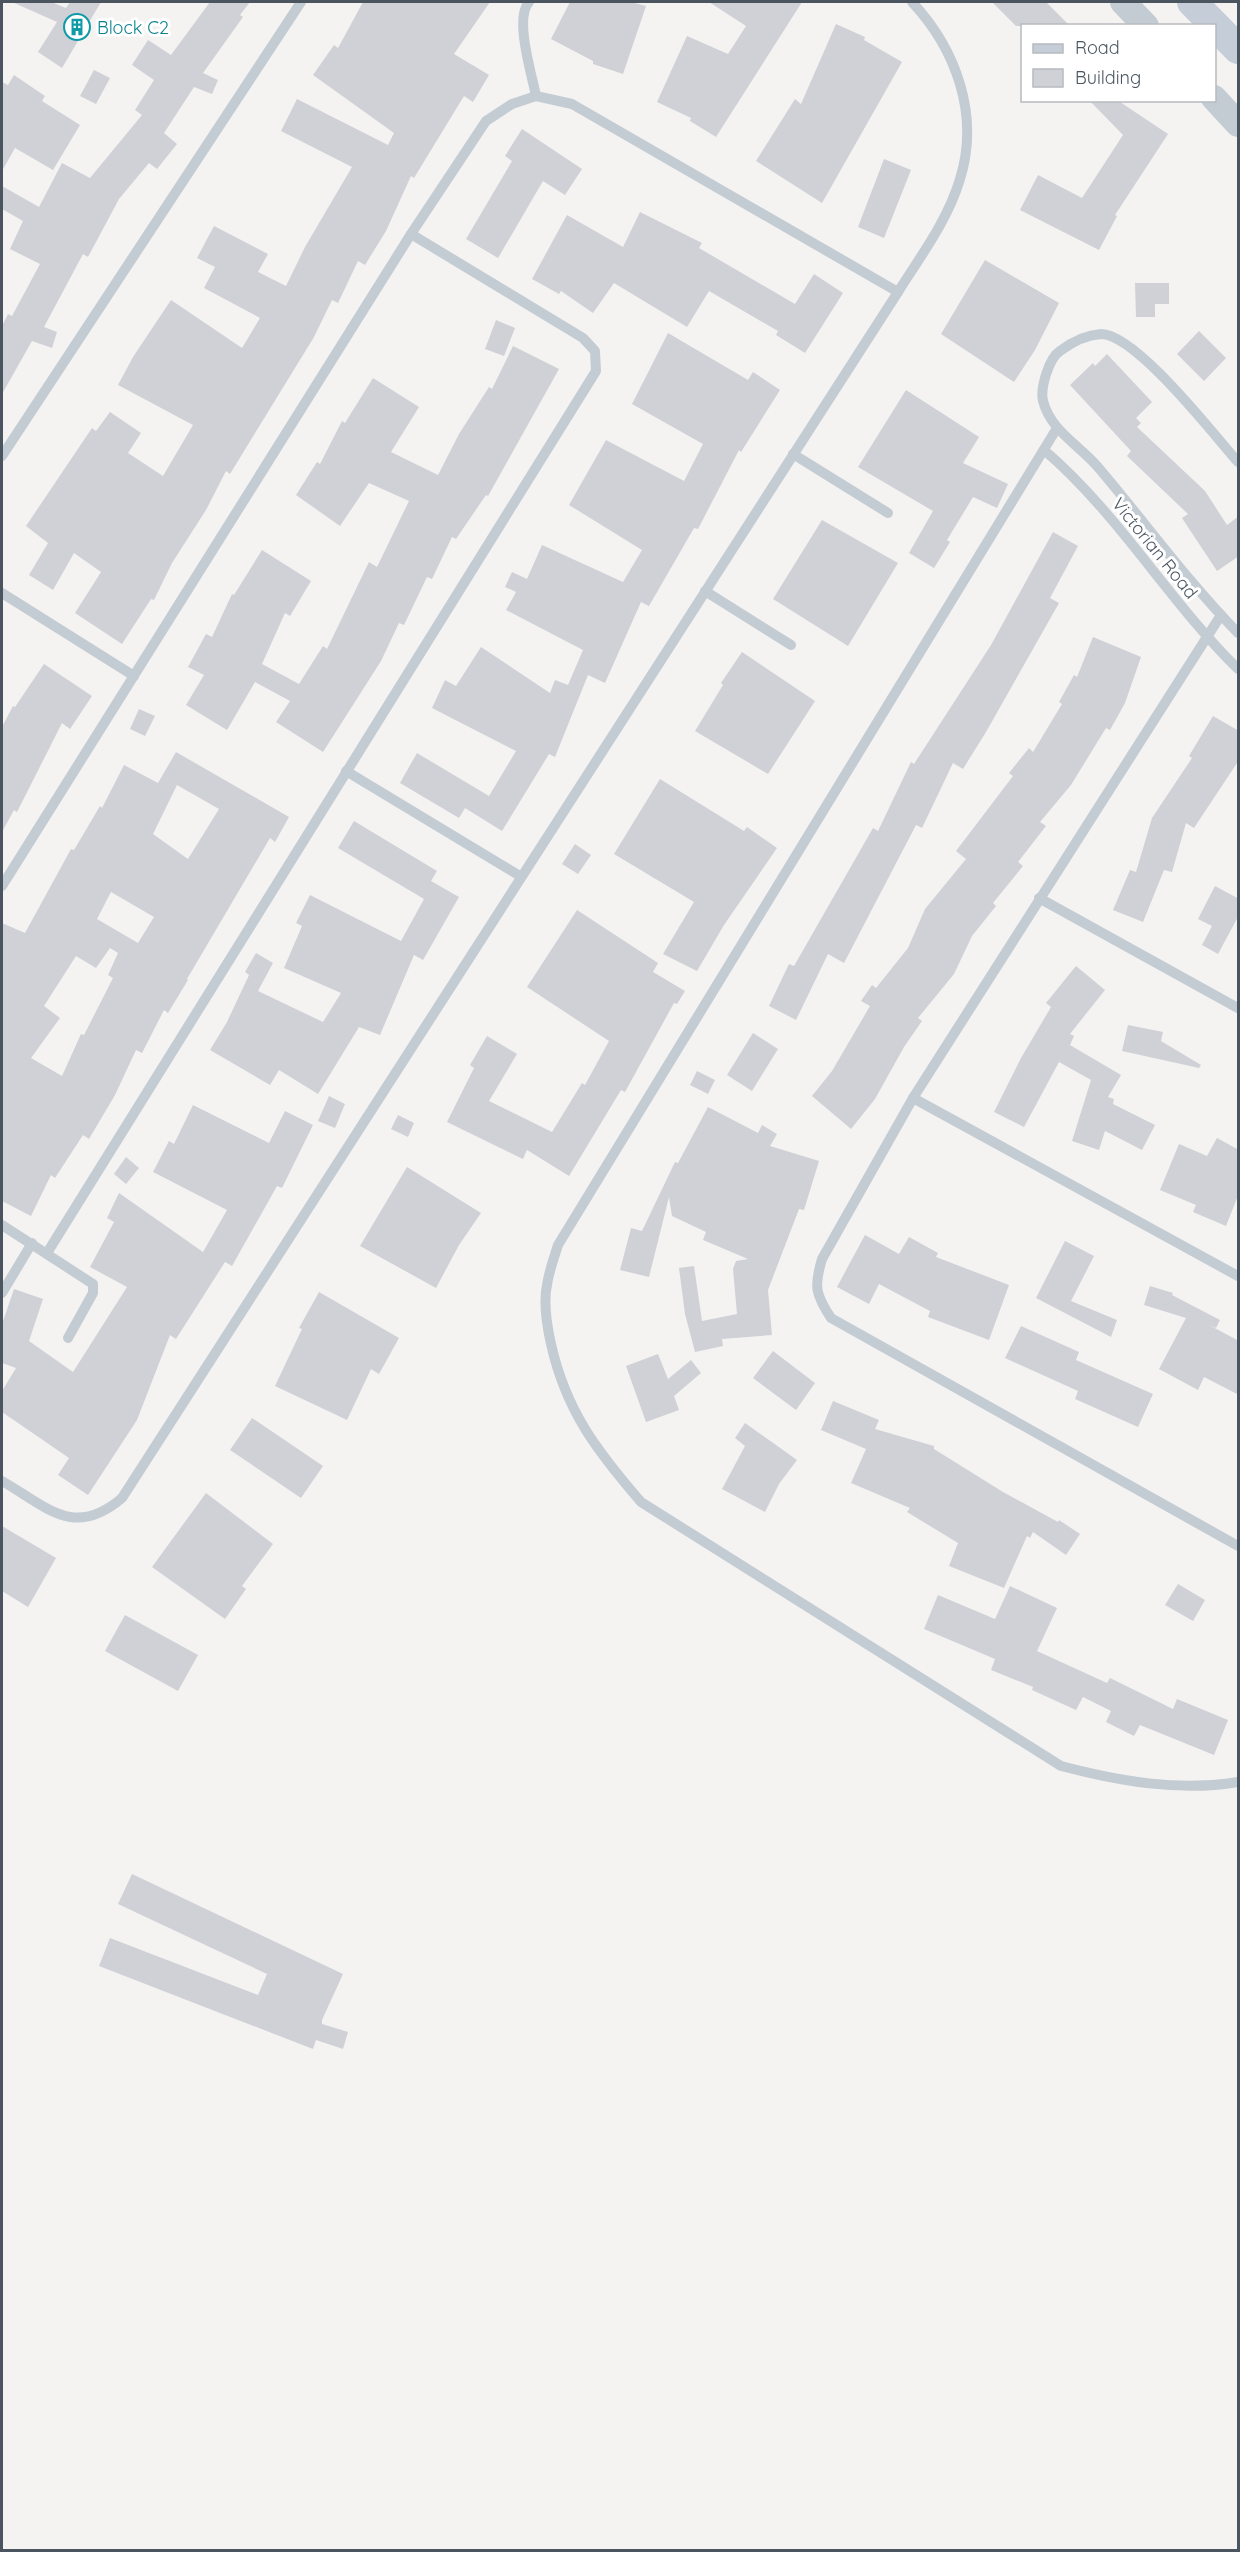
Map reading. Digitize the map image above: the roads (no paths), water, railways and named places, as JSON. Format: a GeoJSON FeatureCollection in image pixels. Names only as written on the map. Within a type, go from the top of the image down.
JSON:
{"type":"FeatureCollection","features":[{"type":"Feature","properties":{"kind":"main road"},"geometry":{"type":"LineString","coordinates":[[1192,2],[1214,24]]}},
{"type":"Feature","properties":{"kind":"main road"},"geometry":{"type":"LineString","coordinates":[[1216,26],[1239,49]]}},
{"type":"Feature","properties":{"kind":"street"},"geometry":{"type":"LineString","coordinates":[[1123,2],[1144,24]]}},
{"type":"Feature","properties":{"kind":"street"},"geometry":{"type":"LineString","coordinates":[[1216,100],[1239,124]]}},
{"type":"Feature","properties":{"kind":"lane"},"geometry":{"type":"LineString","coordinates":[[2,456],[301,2]]}},
{"type":"Feature","properties":{"kind":"lane"},"geometry":{"type":"LineString","coordinates":[[529,2],[525,6],[523,28],[536,96]]}},
{"type":"Feature","properties":{"kind":"lane"},"geometry":{"type":"LineString","coordinates":[[2,1481],[62,1515],[85,1519],[106,1511],[122,1498],[942,221],[956,190],[969,132],[960,78],[931,22],[912,2]]}},
{"type":"Feature","properties":{"kind":"lane"},"geometry":{"type":"LineString","coordinates":[[2,886],[411,234],[486,121],[512,104],[536,96],[572,104],[898,292]]}},
{"type":"Feature","properties":{"kind":"lane"},"geometry":{"type":"LineString","coordinates":[[47,1253],[596,371],[595,351],[583,338],[411,234]]}},
{"type":"Feature","properties":{"kind":"lane"},"geometry":{"type":"LineString","coordinates":[[1239,462],[1143,356],[1123,341],[1103,334],[1082,337],[1056,352],[1045,378],[1042,399],[1057,428],[558,1245],[546,1286],[547,1328],[557,1373],[573,1413],[601,1456],[641,1502],[1061,1766],[1113,1779],[1161,1785],[1217,1786],[1239,1782]]}},
{"type":"Feature","properties":{"kind":"lane","name":"Victorian Road"},"geometry":{"type":"LineString","coordinates":[[1057,428],[1095,463],[1221,615],[1239,633]]}},
{"type":"Feature","properties":{"kind":"lane","name":"Victorian Road"},"geometry":{"type":"LineString","coordinates":[[1044,450],[1078,479],[1205,636],[1239,669]]}},
{"type":"Feature","properties":{"kind":"lane"},"geometry":{"type":"LineString","coordinates":[[793,454],[888,513]]}},
{"type":"Feature","properties":{"kind":"lane"},"geometry":{"type":"LineString","coordinates":[[705,591],[791,645]]}},
{"type":"Feature","properties":{"kind":"lane"},"geometry":{"type":"LineString","coordinates":[[2,593],[134,676]]}},
{"type":"Feature","properties":{"kind":"lane"},"geometry":{"type":"LineString","coordinates":[[1221,615],[1205,636],[913,1098],[822,1259],[815,1280],[818,1298],[831,1318],[1239,1546]]}},
{"type":"Feature","properties":{"kind":"lane"},"geometry":{"type":"LineString","coordinates":[[346,771],[520,876]]}},
{"type":"Feature","properties":{"kind":"lane"},"geometry":{"type":"LineString","coordinates":[[1039,898],[1239,1008]]}},
{"type":"Feature","properties":{"kind":"lane"},"geometry":{"type":"LineString","coordinates":[[913,1098],[1239,1276]]}},
{"type":"Feature","properties":{"kind":"lane"},"geometry":{"type":"LineString","coordinates":[[2,1225],[93,1284],[93,1293],[68,1338]]}},
{"type":"Feature","properties":{"kind":"lane"},"geometry":{"type":"LineString","coordinates":[[2,1293],[32,1243]]}},
{"type":"Feature","properties":{"kind":"place","name":"Block C2"},"geometry":{"type":"Point","coordinates":[77,27]}}]}
